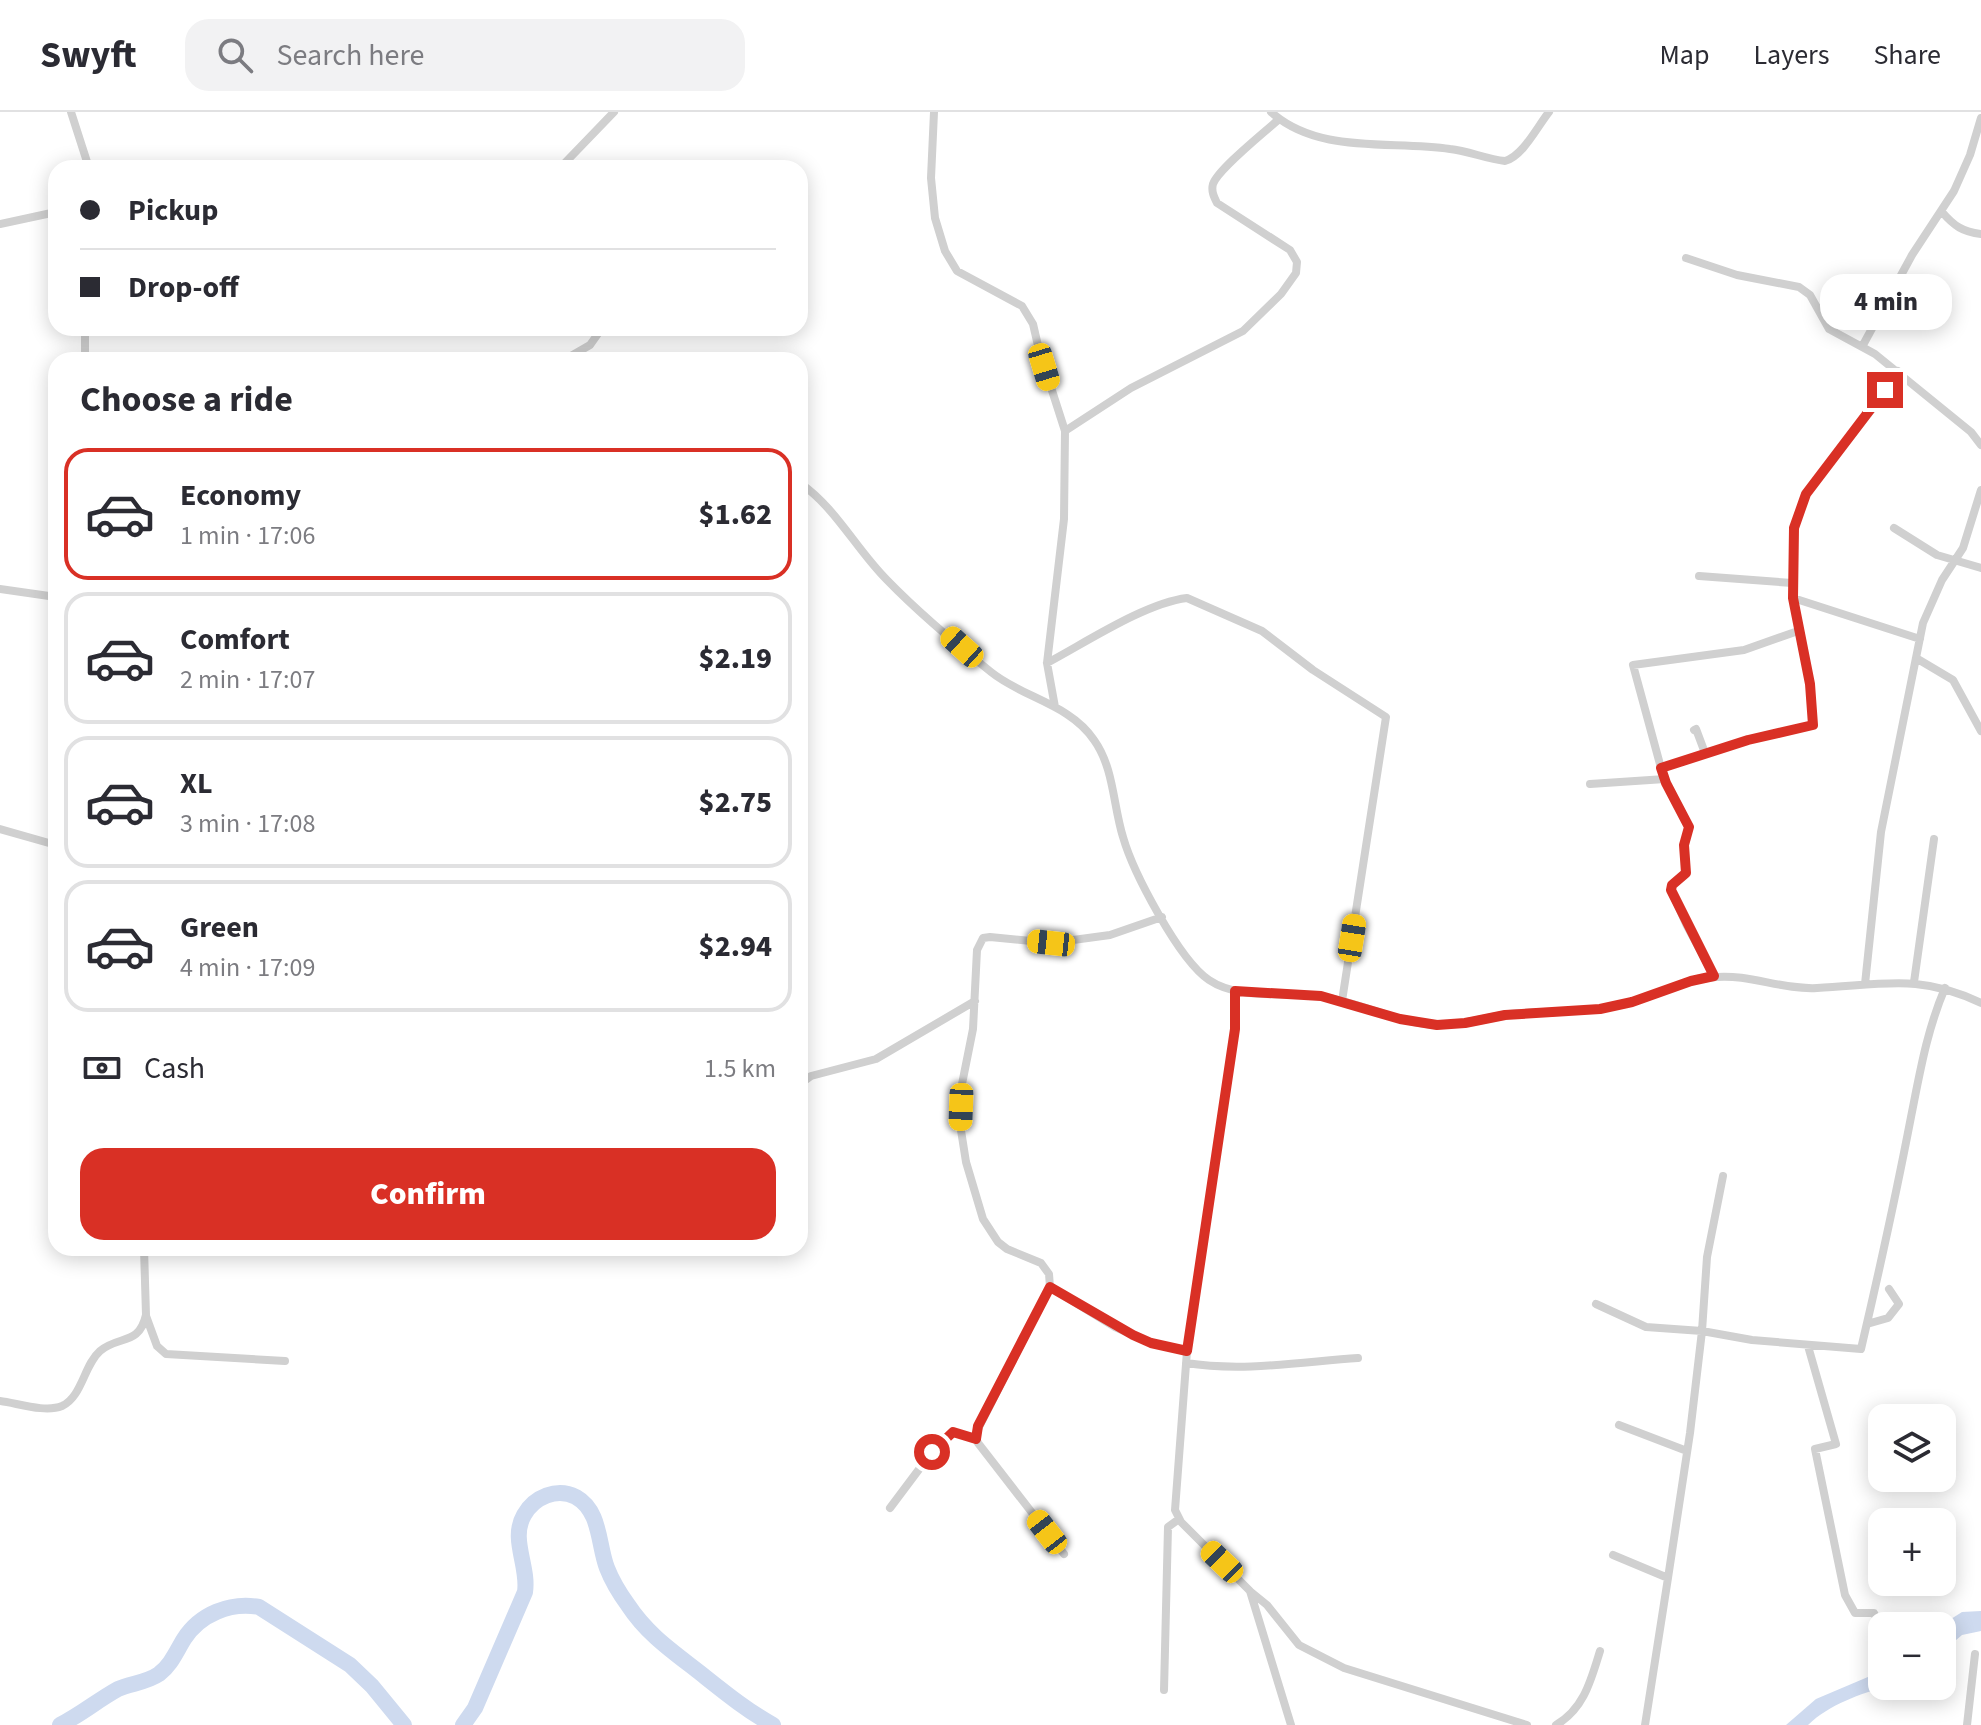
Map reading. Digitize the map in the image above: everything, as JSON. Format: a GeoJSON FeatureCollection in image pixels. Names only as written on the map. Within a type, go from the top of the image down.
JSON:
{"type":"FeatureCollection","features":[{"type":"Feature","properties":{"kind":"street"},"geometry":{"type":"LineString","coordinates":[[71,112],[86,160]]}},
{"type":"Feature","properties":{"kind":"street"},"geometry":{"type":"LineString","coordinates":[[568,160],[614,112]]}},
{"type":"Feature","properties":{"kind":"street"},"geometry":{"type":"LineString","coordinates":[[934,112],[931,178],[935,218],[945,251],[957,271],[1022,306],[1033,324],[1065,431],[1064,519],[1047,663],[1055,707]]}},
{"type":"Feature","properties":{"kind":"street"},"geometry":{"type":"LineString","coordinates":[[1271,112],[1301,131],[1338,140],[1447,148],[1505,161],[1518,153],[1549,112]]}},
{"type":"Feature","properties":{"kind":"street"},"geometry":{"type":"LineString","coordinates":[[1863,345],[1912,255],[1942,212],[1970,155],[1981,118]]}},
{"type":"Feature","properties":{"kind":"street"},"geometry":{"type":"LineString","coordinates":[[1065,431],[1131,388],[1243,331],[1264,312],[1296,273],[1297,262],[1290,250],[1217,203],[1212,193],[1213,182],[1279,119]]}},
{"type":"Feature","properties":{"kind":"street"},"geometry":{"type":"LineString","coordinates":[[1942,212],[1953,226],[1981,234]]}},
{"type":"Feature","properties":{"kind":"street"},"geometry":{"type":"LineString","coordinates":[[0,224],[48,214]]}},
{"type":"Feature","properties":{"kind":"street"},"geometry":{"type":"LineString","coordinates":[[1686,258],[1737,275],[1799,287],[1810,295],[1829,329],[1863,345],[1898,371],[1971,432],[1981,445]]}},
{"type":"Feature","properties":{"kind":"street"},"geometry":{"type":"LineString","coordinates":[[578,352],[590,345],[596,336]]}},
{"type":"Feature","properties":{"kind":"street"},"geometry":{"type":"LineString","coordinates":[[1661,768],[1748,740],[1813,725],[1810,684],[1793,598],[1794,528],[1806,494],[1898,371]]}},
{"type":"Feature","properties":{"kind":"street"},"geometry":{"type":"LineString","coordinates":[[808,489],[818,496],[886,579],[995,676],[1076,720],[1093,738],[1104,756],[1122,837],[1135,869],[1190,962],[1209,981],[1235,991],[1321,996],[1400,1019],[1437,1025],[1505,1015],[1600,1009],[1714,976],[1810,989],[1914,982],[1945,988],[1981,1003]]}},
{"type":"Feature","properties":{"kind":"street"},"geometry":{"type":"LineString","coordinates":[[1865,984],[1881,832],[1923,623],[1942,580],[1963,548],[1981,490]]}},
{"type":"Feature","properties":{"kind":"street"},"geometry":{"type":"LineString","coordinates":[[1894,528],[1937,555],[1981,568]]}},
{"type":"Feature","properties":{"kind":"street"},"geometry":{"type":"LineString","coordinates":[[1699,576],[1792,583]]}},
{"type":"Feature","properties":{"kind":"street"},"geometry":{"type":"LineString","coordinates":[[0,589],[48,596]]}},
{"type":"Feature","properties":{"kind":"street"},"geometry":{"type":"LineString","coordinates":[[1047,663],[1131,619],[1174,600],[1187,598],[1262,631],[1313,670],[1386,717],[1342,1001]]}},
{"type":"Feature","properties":{"kind":"street"},"geometry":{"type":"LineString","coordinates":[[1793,598],[1920,639]]}},
{"type":"Feature","properties":{"kind":"street"},"geometry":{"type":"LineString","coordinates":[[1714,976],[1671,890],[1672,885],[1686,873],[1684,845],[1689,827],[1661,768],[1633,665],[1744,650],[1798,631]]}},
{"type":"Feature","properties":{"kind":"street"},"geometry":{"type":"LineString","coordinates":[[1916,658],[1953,680],[1981,731]]}},
{"type":"Feature","properties":{"kind":"street"},"geometry":{"type":"LineString","coordinates":[[1694,730],[1705,753]]}},
{"type":"Feature","properties":{"kind":"street"},"geometry":{"type":"LineString","coordinates":[[1590,784],[1665,779]]}},
{"type":"Feature","properties":{"kind":"street"},"geometry":{"type":"LineString","coordinates":[[0,829],[48,843]]}},
{"type":"Feature","properties":{"kind":"street"},"geometry":{"type":"LineString","coordinates":[[1914,982],[1934,839]]}},
{"type":"Feature","properties":{"kind":"street"},"geometry":{"type":"LineString","coordinates":[[976,1439],[978,1426],[1050,1287],[1047,1268],[998,1242],[983,1219],[966,1162],[960,1124],[961,1089],[973,1029],[977,950],[983,938],[1051,943],[1110,935],[1162,917]]}},
{"type":"Feature","properties":{"kind":"street"},"geometry":{"type":"LineString","coordinates":[[1596,1304],[1646,1327],[1702,1331],[1808,1346],[1861,1349],[1894,1205],[1918,1074],[1932,1020],[1945,988]]}},
{"type":"Feature","properties":{"kind":"street"},"geometry":{"type":"LineString","coordinates":[[1235,991],[1235,1029],[1187,1351],[1175,1510],[1179,1519],[1267,1605],[1299,1645],[1344,1668],[1527,1725]]}},
{"type":"Feature","properties":{"kind":"street"},"geometry":{"type":"LineString","coordinates":[[808,1078],[876,1059],[975,1001]]}},
{"type":"Feature","properties":{"kind":"street"},"geometry":{"type":"LineString","coordinates":[[1645,1725],[1687,1451],[1702,1331],[1707,1257],[1723,1176]]}},
{"type":"Feature","properties":{"kind":"street"},"geometry":{"type":"LineString","coordinates":[[0,1401],[50,1408],[62,1406],[72,1399],[102,1349],[137,1334],[144,1326],[146,1315],[144,1256]]}},
{"type":"Feature","properties":{"kind":"street"},"geometry":{"type":"LineString","coordinates":[[1050,1287],[1115,1327],[1151,1343],[1187,1351]]}},
{"type":"Feature","properties":{"kind":"street"},"geometry":{"type":"LineString","coordinates":[[1867,1324],[1888,1318],[1899,1304],[1889,1289]]}},
{"type":"Feature","properties":{"kind":"street"},"geometry":{"type":"LineString","coordinates":[[146,1315],[157,1346],[166,1354],[285,1361]]}},
{"type":"Feature","properties":{"kind":"street"},"geometry":{"type":"LineString","coordinates":[[1808,1346],[1836,1444],[1815,1449],[1845,1595],[1855,1613],[1868,1613]]}},
{"type":"Feature","properties":{"kind":"street"},"geometry":{"type":"LineString","coordinates":[[1186,1363],[1236,1367],[1358,1358]]}},
{"type":"Feature","properties":{"kind":"street"},"geometry":{"type":"LineString","coordinates":[[1619,1425],[1687,1451]]}},
{"type":"Feature","properties":{"kind":"street"},"geometry":{"type":"LineString","coordinates":[[890,1508],[932,1452],[953,1432],[976,1439],[1064,1554]]}},
{"type":"Feature","properties":{"kind":"street"},"geometry":{"type":"LineString","coordinates":[[1164,1690],[1168,1527],[1179,1519]]}},
{"type":"Feature","properties":{"kind":"street"},"geometry":{"type":"LineString","coordinates":[[1613,1555],[1668,1578]]}},
{"type":"Feature","properties":{"kind":"street"},"geometry":{"type":"LineString","coordinates":[[1250,1591],[1291,1725]]}},
{"type":"Feature","properties":{"kind":"street"},"geometry":{"type":"LineString","coordinates":[[1556,1725],[1575,1711],[1587,1691],[1600,1651]]}},
{"type":"Feature","properties":{"kind":"street"},"geometry":{"type":"LineString","coordinates":[[1967,1725],[1975,1654]]}},
{"type":"Feature","properties":{"kind":"water"},"geometry":{"type":"Polygon","coordinates":[[[1981,1611],[1981,1631],[1962,1635],[1956,1640],[1956,1616],[1962,1612],[1981,1611]]]}},
{"type":"Feature","properties":{"kind":"water"},"geometry":{"type":"Polygon","coordinates":[[[1868,1677],[1868,1692],[1836,1706],[1808,1725],[1786,1725],[1816,1699],[1868,1677]]]}},
{"type":"Feature","properties":{"kind":"waterway"},"geometry":{"type":"LineString","coordinates":[[463,1725],[475,1708],[525,1592],[520,1524],[534,1503],[561,1493],[576,1497],[590,1511],[611,1578],[643,1625],[726,1693],[773,1725]]}},
{"type":"Feature","properties":{"kind":"waterway"},"geometry":{"type":"LineString","coordinates":[[60,1725],[118,1689],[159,1674],[198,1623],[217,1612],[237,1606],[259,1607],[350,1665],[404,1725]]}},
{"type":"Feature","properties":{"kind":"route"},"geometry":{"type":"LineString","coordinates":[[932,1452],[953,1432],[976,1439],[978,1426],[1050,1287],[1115,1327],[1151,1343],[1187,1351],[1235,1029],[1235,991],[1321,996],[1400,1019],[1437,1025],[1505,1015],[1600,1009],[1714,976],[1671,890],[1687,870],[1684,841],[1689,827],[1661,768],[1748,740],[1813,725],[1810,684],[1793,598],[1794,528],[1800,506],[1810,487],[1885,390]]}}]}
